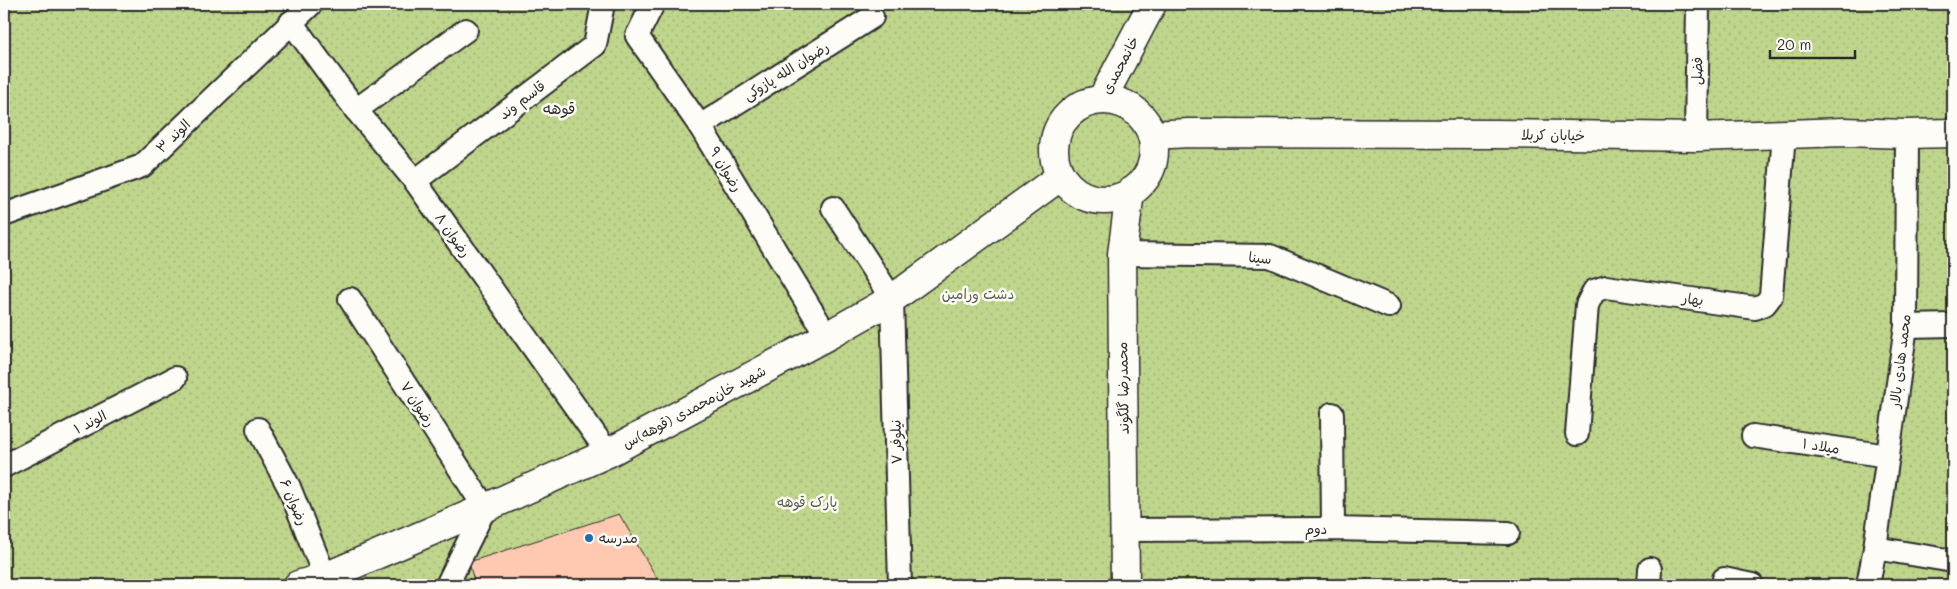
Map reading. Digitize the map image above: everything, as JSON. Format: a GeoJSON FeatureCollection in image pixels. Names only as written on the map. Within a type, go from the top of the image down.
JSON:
{"type":"FeatureCollection","features":[{"type":"Feature","properties":{"kind":"main road","name":"خانمحمدی"},"geometry":{"type":"LineString","coordinates":[[1102,100],[1152,4]]}},
{"type":"Feature","properties":{"kind":"main road"},"geometry":{"type":"LineString","coordinates":[[1115,101],[1133,109],[1146,123],[1152,135],[1153,160],[1148,173],[1130,192],[1118,197],[1106,199],[1092,198],[1080,194],[1061,176],[1056,164],[1055,138],[1060,126],[1067,116],[1078,107],[1089,102],[1115,101]]}},
{"type":"Feature","properties":{"kind":"main road","name":"خیابان کربلا"},"geometry":{"type":"LineString","coordinates":[[1152,135],[1189,133],[1476,134],[1696,138],[1844,132],[1953,133]]}},
{"type":"Feature","properties":{"kind":"main road","name":"شهید خان‌محمدی (قوهه)س"},"geometry":{"type":"LineString","coordinates":[[298,585],[325,577],[608,453],[827,336],[892,299],[1061,176]]}},
{"type":"Feature","properties":{"kind":"main road","name":"محمدرضا گلگوند"},"geometry":{"type":"LineString","coordinates":[[1125,585],[1122,254],[1130,192]]}},
{"type":"Feature","properties":{"kind":"street","name":"الوند ۳"},"geometry":{"type":"LineString","coordinates":[[4,215],[142,166],[311,4]]}},
{"type":"Feature","properties":{"kind":"street","name":"قاسم وند"},"geometry":{"type":"LineString","coordinates":[[416,181],[595,45],[603,4]]}},
{"type":"Feature","properties":{"kind":"street","name":"رضوان ۹"},"geometry":{"type":"LineString","coordinates":[[653,4],[637,36],[700,126],[827,336]]}},
{"type":"Feature","properties":{"kind":"street","name":"فضل"},"geometry":{"type":"LineString","coordinates":[[1696,138],[1698,4]]}},
{"type":"Feature","properties":{"kind":"street","name":"رضوان الله پازوکی"},"geometry":{"type":"LineString","coordinates":[[700,126],[872,17]]}},
{"type":"Feature","properties":{"kind":"street","name":"رضوان ۸"},"geometry":{"type":"LineString","coordinates":[[292,22],[356,110],[416,181],[608,453]]}},
{"type":"Feature","properties":{"kind":"street"},"geometry":{"type":"LineString","coordinates":[[356,110],[466,30]]}},
{"type":"Feature","properties":{"kind":"street","name":"بهار"},"geometry":{"type":"LineString","coordinates":[[1577,434],[1587,305],[1594,292],[1606,287],[1755,308],[1765,304],[1771,296],[1784,134]]}},
{"type":"Feature","properties":{"kind":"street","name":"محمد هادی بالار"},"geometry":{"type":"LineString","coordinates":[[1868,585],[1875,548],[1906,326],[1907,134]]}},
{"type":"Feature","properties":{"kind":"street"},"geometry":{"type":"LineString","coordinates":[[833,208],[892,299]]}},
{"type":"Feature","properties":{"kind":"street","name":"سینا"},"geometry":{"type":"LineString","coordinates":[[1122,254],[1270,256],[1389,306]]}},
{"type":"Feature","properties":{"kind":"street","name":"رضوان ۷"},"geometry":{"type":"LineString","coordinates":[[350,299],[485,508]]}},
{"type":"Feature","properties":{"kind":"street","name":"نیلوفر ۷"},"geometry":{"type":"LineString","coordinates":[[892,299],[900,585]]}},
{"type":"Feature","properties":{"kind":"street"},"geometry":{"type":"LineString","coordinates":[[1906,326],[1953,325]]}},
{"type":"Feature","properties":{"kind":"street","name":"الوند ۱"},"geometry":{"type":"LineString","coordinates":[[4,466],[175,378]]}},
{"type":"Feature","properties":{"kind":"street"},"geometry":{"type":"LineString","coordinates":[[1332,414],[1333,529]]}},
{"type":"Feature","properties":{"kind":"street","name":"رضوان ۶"},"geometry":{"type":"LineString","coordinates":[[258,429],[289,487],[325,577]]}},
{"type":"Feature","properties":{"kind":"street","name":"میلاد ۱"},"geometry":{"type":"LineString","coordinates":[[1753,436],[1888,456]]}},
{"type":"Feature","properties":{"kind":"street"},"geometry":{"type":"LineString","coordinates":[[447,585],[485,508]]}},
{"type":"Feature","properties":{"kind":"street","name":"دوم"},"geometry":{"type":"LineString","coordinates":[[1124,530],[1333,529],[1508,533]]}},
{"type":"Feature","properties":{"kind":"street"},"geometry":{"type":"LineString","coordinates":[[1875,548],[1953,561]]}},
{"type":"Feature","properties":{"kind":"street"},"geometry":{"type":"LineString","coordinates":[[1724,579],[1752,585]]}},
{"type":"Feature","properties":{"kind":"green space","name":"دشت ورامین"},"geometry":{"type":"Polygon","coordinates":[[[4,4],[1953,4],[1953,585],[4,585],[4,4]]]}},
{"type":"Feature","properties":{"kind":"building","name":"مدرسه"},"geometry":{"type":"Polygon","coordinates":[[[619,514],[661,585],[475,585],[469,562],[619,514]]]}},
{"type":"Feature","properties":{"kind":"place","name":"مدرسه"},"geometry":{"type":"Point","coordinates":[589,538]}},
{"type":"Feature","properties":{"kind":"district","name":"قوهه"},"geometry":{"type":"Point","coordinates":[559,108]}},
{"type":"Feature","properties":{"kind":"park label","name":"پارک قوهه"},"geometry":{"type":"Point","coordinates":[807,502]}}]}
